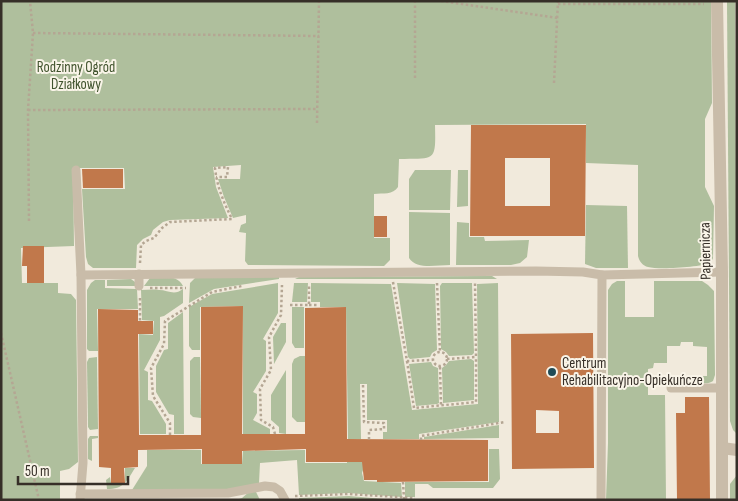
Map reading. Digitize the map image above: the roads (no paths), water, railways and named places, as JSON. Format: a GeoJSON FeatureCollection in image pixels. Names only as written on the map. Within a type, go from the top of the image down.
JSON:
{"type":"FeatureCollection","features":[{"type":"Feature","properties":{"kind":"street","name":"Papiernicza"},"geometry":{"type":"LineString","coordinates":[[717,3],[722,272],[722,500]]}},
{"type":"Feature","properties":{"kind":"street"},"geometry":{"type":"LineString","coordinates":[[722,448],[737,450]]}},
{"type":"Feature","properties":{"kind":"lane"},"geometry":{"type":"LineString","coordinates":[[76,170],[81,275],[83,463],[80,497],[228,493],[265,486],[274,487],[280,491],[284,498]]}},
{"type":"Feature","properties":{"kind":"lane"},"geometry":{"type":"LineString","coordinates":[[81,275],[536,270],[583,272],[602,275],[722,272]]}},
{"type":"Feature","properties":{"kind":"lane"},"geometry":{"type":"LineString","coordinates":[[139,286],[140,274]]}},
{"type":"Feature","properties":{"kind":"lane"},"geometry":{"type":"LineString","coordinates":[[601,500],[602,275]]}},
{"type":"Feature","properties":{"kind":"lane"},"geometry":{"type":"LineString","coordinates":[[671,388],[722,388]]}},
{"type":"Feature","properties":{"kind":"place","name":"Centrum Rehabilitacyjno-Opiekuńcze"},"geometry":{"type":"Point","coordinates":[552,372]}},
{"type":"Feature","properties":{"kind":"park label","name":"Rodzinny Ogród Działkowy"},"geometry":{"type":"Point","coordinates":[76,76]}}]}
